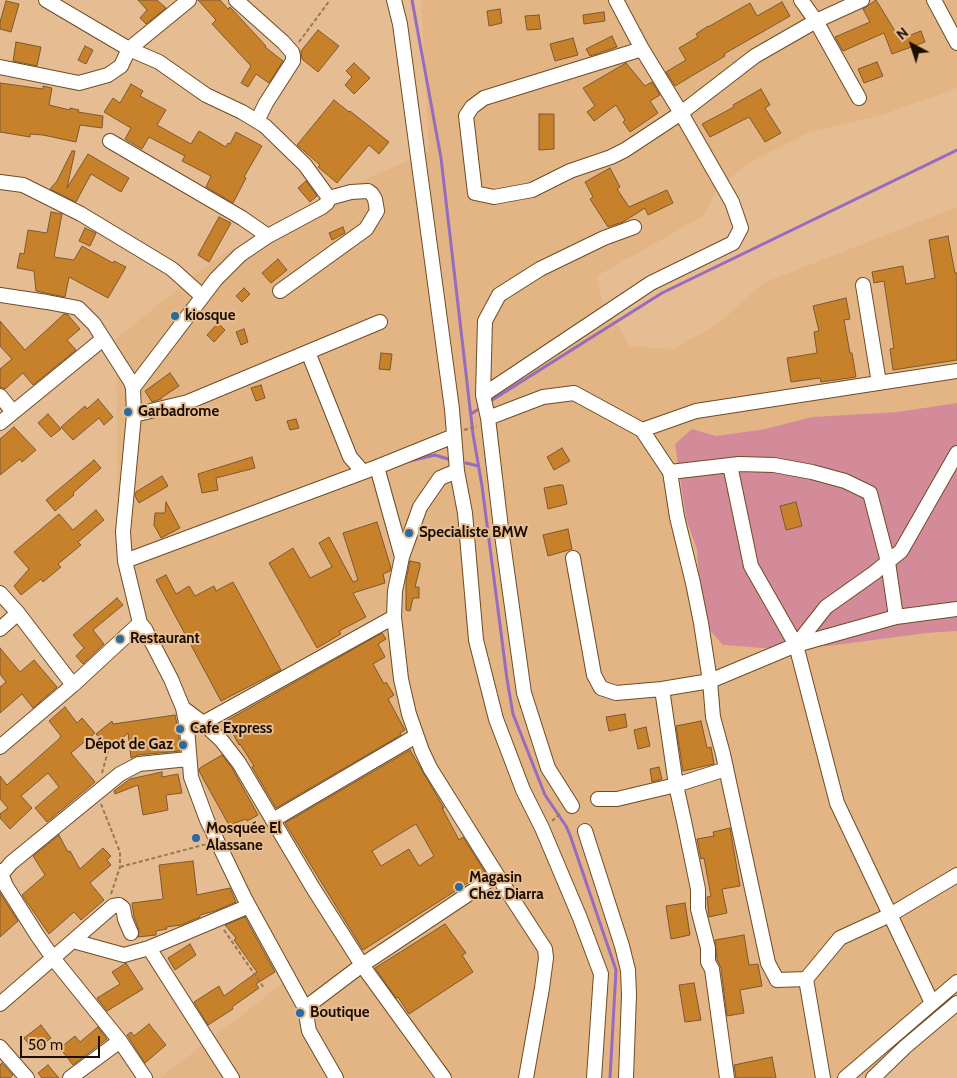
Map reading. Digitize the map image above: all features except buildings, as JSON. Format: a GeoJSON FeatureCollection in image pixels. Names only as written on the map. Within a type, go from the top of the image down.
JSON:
{"type":"FeatureCollection","features":[{"type":"Feature","properties":{"kind":"street"},"geometry":{"type":"LineString","coordinates":[[0,68],[79,82],[108,75],[121,66],[129,49],[189,0]]}},
{"type":"Feature","properties":{"kind":"street"},"geometry":{"type":"LineString","coordinates":[[236,0],[292,52],[293,61],[266,103],[257,121]]}},
{"type":"Feature","properties":{"kind":"street"},"geometry":{"type":"LineString","coordinates":[[394,0],[400,24],[452,408],[458,433],[457,471],[465,513],[476,640],[496,719],[523,790],[542,828],[580,918],[600,974],[594,1078]]}},
{"type":"Feature","properties":{"kind":"street"},"geometry":{"type":"LineString","coordinates":[[483,395],[651,284],[732,242],[741,228],[732,202],[642,49],[616,0]]}},
{"type":"Feature","properties":{"kind":"street"},"geometry":{"type":"LineString","coordinates":[[801,0],[816,21],[859,98]]}},
{"type":"Feature","properties":{"kind":"street"},"geometry":{"type":"LineString","coordinates":[[642,49],[484,98],[472,107],[466,116],[475,192],[494,197],[532,190],[570,171],[626,150],[681,113],[756,56],[816,21],[862,0]]}},
{"type":"Feature","properties":{"kind":"street"},"geometry":{"type":"LineString","coordinates":[[934,0],[957,43]]}},
{"type":"Feature","properties":{"kind":"street"},"geometry":{"type":"LineString","coordinates":[[51,1],[129,49],[159,62],[206,96],[257,121],[271,131],[305,166],[329,198]]}},
{"type":"Feature","properties":{"kind":"street"},"geometry":{"type":"LineString","coordinates":[[110,141],[242,218],[268,236]]}},
{"type":"Feature","properties":{"kind":"street"},"geometry":{"type":"LineString","coordinates":[[0,182],[23,185],[81,214],[172,269],[202,296]]}},
{"type":"Feature","properties":{"kind":"street"},"geometry":{"type":"LineString","coordinates":[[280,291],[366,229],[377,211],[375,199],[368,191],[351,192],[329,198]]}},
{"type":"Feature","properties":{"kind":"street"},"geometry":{"type":"LineString","coordinates":[[133,388],[202,296],[210,276],[268,236],[322,207],[329,198]]}},
{"type":"Feature","properties":{"kind":"street"},"geometry":{"type":"LineString","coordinates":[[569,808],[548,768],[524,693],[484,422],[485,321],[498,296],[540,269],[604,238],[634,227]]}},
{"type":"Feature","properties":{"kind":"street"},"geometry":{"type":"LineString","coordinates":[[863,285],[880,383]]}},
{"type":"Feature","properties":{"kind":"street"},"geometry":{"type":"LineString","coordinates":[[0,295],[78,308],[94,324],[127,375],[133,388],[134,415],[123,532],[125,560],[140,624],[145,629],[171,679],[183,708],[187,727],[188,759],[191,777],[198,797],[249,906],[305,1008],[309,1031],[336,1078]]}},
{"type":"Feature","properties":{"kind":"street"},"geometry":{"type":"LineString","coordinates":[[134,415],[188,402],[380,322]]}},
{"type":"Feature","properties":{"kind":"street"},"geometry":{"type":"LineString","coordinates":[[0,423],[103,339]]}},
{"type":"Feature","properties":{"kind":"street"},"geometry":{"type":"LineString","coordinates":[[308,352],[350,457],[363,472]]}},
{"type":"Feature","properties":{"kind":"street"},"geometry":{"type":"LineString","coordinates":[[642,430],[696,411],[957,371]]}},
{"type":"Feature","properties":{"kind":"street"},"geometry":{"type":"LineString","coordinates":[[484,422],[543,397],[574,393],[642,430],[670,472],[677,517],[693,583],[710,681],[714,717],[768,963],[776,980],[806,979],[840,938],[890,915],[957,875]]}},
{"type":"Feature","properties":{"kind":"street"},"geometry":{"type":"LineString","coordinates":[[0,396],[14,412]]}},
{"type":"Feature","properties":{"kind":"street"},"geometry":{"type":"LineString","coordinates":[[125,560],[377,467],[458,433]]}},
{"type":"Feature","properties":{"kind":"street"},"geometry":{"type":"LineString","coordinates":[[796,645],[826,607],[901,551],[956,459]]}},
{"type":"Feature","properties":{"kind":"street"},"geometry":{"type":"LineString","coordinates":[[670,472],[730,465],[774,465],[812,472],[845,481],[870,493],[888,562],[896,617]]}},
{"type":"Feature","properties":{"kind":"street"},"geometry":{"type":"LineString","coordinates":[[730,465],[751,566],[796,645],[837,803],[932,1003]]}},
{"type":"Feature","properties":{"kind":"street"},"geometry":{"type":"LineString","coordinates":[[377,467],[402,557]]}},
{"type":"Feature","properties":{"kind":"street"},"geometry":{"type":"LineString","coordinates":[[457,471],[440,478],[420,507],[402,557],[395,591],[394,617],[401,679],[416,736],[430,768],[544,948],[546,958],[542,988],[526,1078]]}},
{"type":"Feature","properties":{"kind":"street"},"geometry":{"type":"LineString","coordinates":[[573,558],[594,675],[601,688],[616,694],[710,681],[796,645],[896,617],[957,609]]}},
{"type":"Feature","properties":{"kind":"street"},"geometry":{"type":"LineString","coordinates":[[0,594],[18,613],[73,685]]}},
{"type":"Feature","properties":{"kind":"street"},"geometry":{"type":"LineString","coordinates":[[0,629],[18,613]]}},
{"type":"Feature","properties":{"kind":"street"},"geometry":{"type":"LineString","coordinates":[[203,723],[394,617]]}},
{"type":"Feature","properties":{"kind":"street"},"geometry":{"type":"LineString","coordinates":[[0,747],[73,685],[140,624]]}},
{"type":"Feature","properties":{"kind":"street"},"geometry":{"type":"LineString","coordinates":[[662,689],[676,785],[698,889],[698,909],[708,948],[708,962],[712,969],[727,1078]]}},
{"type":"Feature","properties":{"kind":"street"},"geometry":{"type":"LineString","coordinates":[[183,708],[222,741],[239,763],[313,888],[362,964],[444,1078]]}},
{"type":"Feature","properties":{"kind":"street"},"geometry":{"type":"LineString","coordinates":[[273,820],[416,736]]}},
{"type":"Feature","properties":{"kind":"street"},"geometry":{"type":"LineString","coordinates":[[145,1078],[120,1041],[53,958],[16,904],[0,874],[97,792],[134,766],[145,763],[188,759]]}},
{"type":"Feature","properties":{"kind":"street"},"geometry":{"type":"LineString","coordinates":[[598,799],[617,799],[676,785],[726,769]]}},
{"type":"Feature","properties":{"kind":"street"},"geometry":{"type":"LineString","coordinates":[[585,831],[628,970],[626,1078]]}},
{"type":"Feature","properties":{"kind":"street"},"geometry":{"type":"LineString","coordinates":[[305,1008],[362,964],[497,875]]}},
{"type":"Feature","properties":{"kind":"street"},"geometry":{"type":"LineString","coordinates":[[0,1004],[105,912],[117,904],[121,906],[131,933]]}},
{"type":"Feature","properties":{"kind":"street"},"geometry":{"type":"LineString","coordinates":[[73,941],[124,954],[149,948],[214,919],[249,906]]}},
{"type":"Feature","properties":{"kind":"street"},"geometry":{"type":"LineString","coordinates":[[149,948],[232,1078]]}},
{"type":"Feature","properties":{"kind":"street"},"geometry":{"type":"LineString","coordinates":[[806,979],[823,1078]]}},
{"type":"Feature","properties":{"kind":"street"},"geometry":{"type":"LineString","coordinates":[[845,1078],[957,982]]}},
{"type":"Feature","properties":{"kind":"street"},"geometry":{"type":"LineString","coordinates":[[873,1078],[905,1047],[957,1003]]}},
{"type":"Feature","properties":{"kind":"street"},"geometry":{"type":"LineString","coordinates":[[70,1078],[120,1041]]}},
{"type":"Feature","properties":{"kind":"street"},"geometry":{"type":"LineString","coordinates":[[0,1047],[27,1078]]}},
{"type":"Feature","properties":{"kind":"path"},"geometry":{"type":"LineString","coordinates":[[292,52],[330,0]]}},
{"type":"Feature","properties":{"kind":"path"},"geometry":{"type":"LineString","coordinates":[[458,433],[484,422]]}},
{"type":"Feature","properties":{"kind":"path"},"geometry":{"type":"LineString","coordinates":[[105,912],[120,867],[120,852],[97,792],[108,751]]}},
{"type":"Feature","properties":{"kind":"path"},"geometry":{"type":"LineString","coordinates":[[549,823],[569,808]]}},
{"type":"Feature","properties":{"kind":"path"},"geometry":{"type":"LineString","coordinates":[[120,867],[218,842]]}},
{"type":"Feature","properties":{"kind":"path"},"geometry":{"type":"LineString","coordinates":[[214,919],[228,934],[264,988]]}},
{"type":"Feature","properties":{"kind":"shaded area"},"geometry":{"type":"Polygon","coordinates":[[[421,0],[957,0],[957,88],[879,116],[810,132],[756,159],[719,186],[703,216],[597,276],[602,300],[630,346],[673,349],[718,324],[763,283],[957,207],[957,403],[897,412],[812,417],[765,429],[716,436],[692,429],[679,479],[686,518],[697,550],[702,621],[828,646],[957,631],[957,1005],[870,1078],[160,1078],[291,975],[235,866],[118,558],[116,339],[211,262],[302,208],[429,151],[421,0]]]}},
{"type":"Feature","properties":{"kind":"shaded area"},"geometry":{"type":"Polygon","coordinates":[[[957,403],[957,631],[828,646],[776,649],[723,645],[702,621],[697,550],[686,518],[675,444],[692,429],[716,436],[765,429],[812,417],[897,412],[957,403]]]}},
{"type":"Feature","properties":{"kind":"waterway"},"geometry":{"type":"LineString","coordinates":[[412,0],[441,158],[473,434],[482,486],[513,714],[545,795],[570,835],[616,970],[610,1078]]}},
{"type":"Feature","properties":{"kind":"waterway"},"geometry":{"type":"LineString","coordinates":[[489,402],[662,293],[957,150]]}},
{"type":"Feature","properties":{"kind":"waterway"},"geometry":{"type":"LineString","coordinates":[[471,414],[477,410]]}},
{"type":"Feature","properties":{"kind":"waterway"},"geometry":{"type":"LineString","coordinates":[[405,462],[435,455],[451,460]]}},
{"type":"Feature","properties":{"kind":"waterway"},"geometry":{"type":"LineString","coordinates":[[466,463],[478,466]]}},
{"type":"Feature","properties":{"kind":"place","name":"kiosque"},"geometry":{"type":"Point","coordinates":[175,316]}},
{"type":"Feature","properties":{"kind":"place","name":"Garbadrome"},"geometry":{"type":"Point","coordinates":[128,412]}},
{"type":"Feature","properties":{"kind":"place","name":"Specialiste BMW"},"geometry":{"type":"Point","coordinates":[409,533]}},
{"type":"Feature","properties":{"kind":"place","name":"Restaurant"},"geometry":{"type":"Point","coordinates":[120,639]}},
{"type":"Feature","properties":{"kind":"place","name":"Cafe Express"},"geometry":{"type":"Point","coordinates":[180,729]}},
{"type":"Feature","properties":{"kind":"place","name":"Dépot de Gaz"},"geometry":{"type":"Point","coordinates":[183,745]}},
{"type":"Feature","properties":{"kind":"place","name":"Mosquée El Alassane"},"geometry":{"type":"Point","coordinates":[196,838]}},
{"type":"Feature","properties":{"kind":"place","name":"Magasin Chez Diarra"},"geometry":{"type":"Point","coordinates":[459,887]}},
{"type":"Feature","properties":{"kind":"place","name":"Boutique"},"geometry":{"type":"Point","coordinates":[300,1013]}}]}
